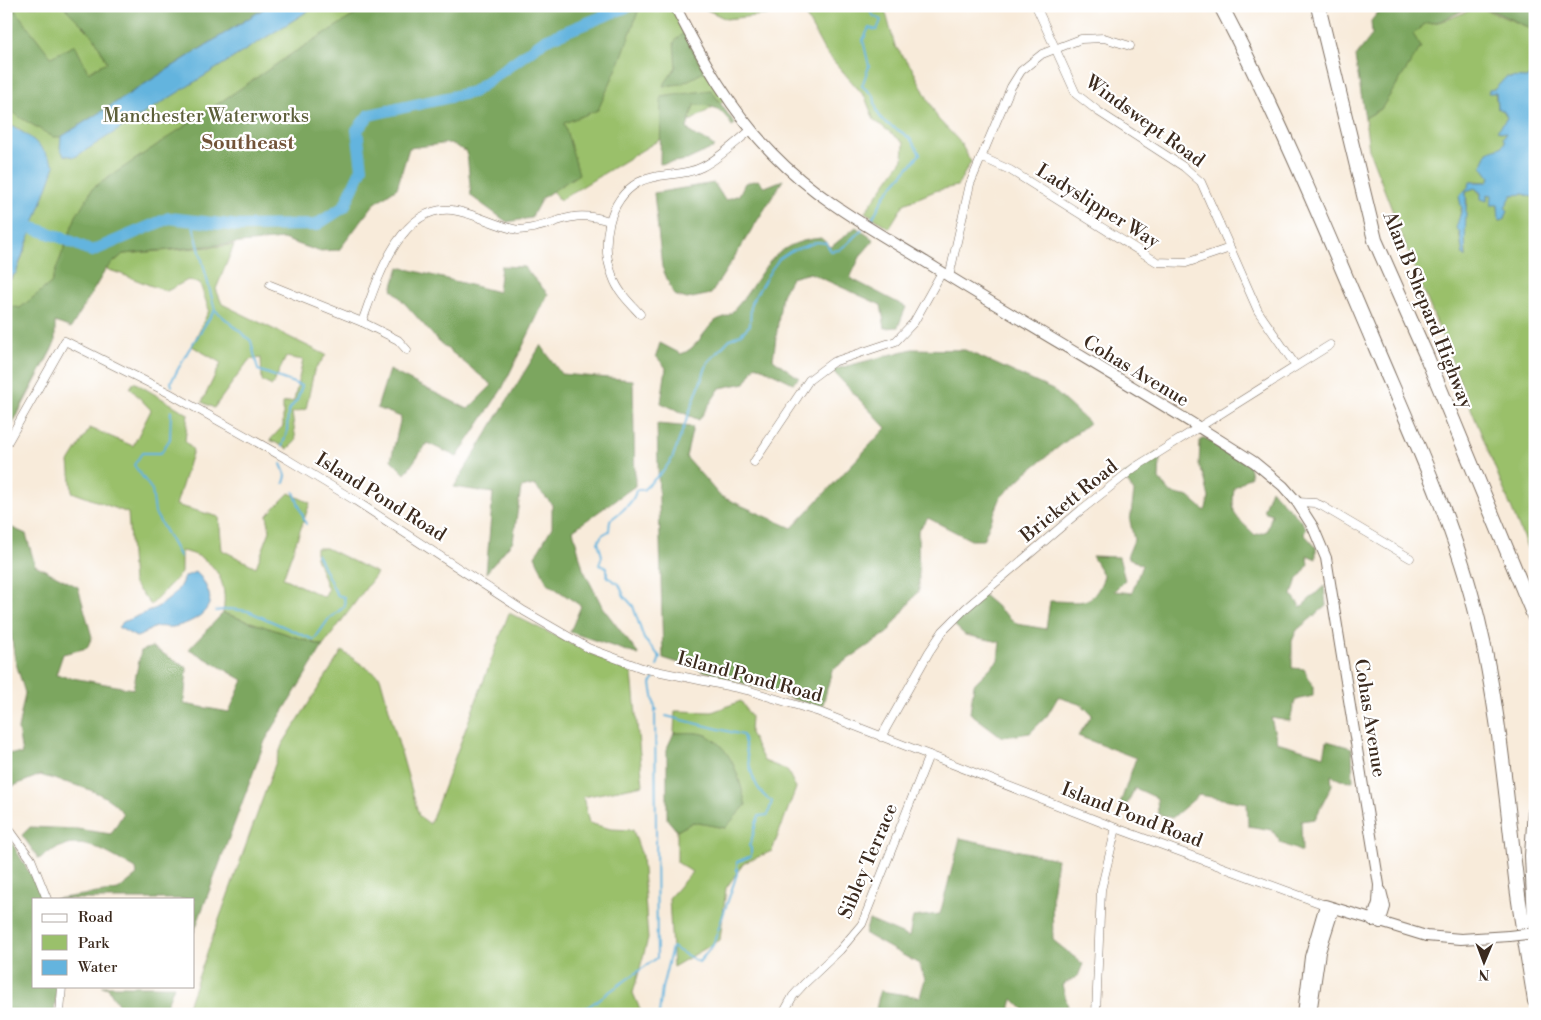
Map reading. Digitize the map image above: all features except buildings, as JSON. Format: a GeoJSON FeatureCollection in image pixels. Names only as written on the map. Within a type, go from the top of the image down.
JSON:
{"type":"FeatureCollection","features":[{"type":"Feature","properties":{"kind":"highway"},"geometry":{"type":"LineString","coordinates":[[1221,6],[1276,116],[1356,301],[1439,499],[1467,578],[1483,643],[1494,700],[1518,891],[1535,1002]]}},
{"type":"Feature","properties":{"kind":"highway","name":"Alan B Shepard Highway"},"geometry":{"type":"LineString","coordinates":[[1318,6],[1375,240],[1426,355],[1535,618]]}},
{"type":"Feature","properties":{"kind":"highway"},"geometry":{"type":"LineString","coordinates":[[1535,809],[1532,856],[1535,921]]}},
{"type":"Feature","properties":{"kind":"street","name":"Cohas Avenue"},"geometry":{"type":"LineString","coordinates":[[675,6],[712,75],[751,130],[774,155],[812,188],[871,228],[1254,462],[1283,486],[1297,502],[1320,542],[1329,574],[1379,885],[1376,922]]}},
{"type":"Feature","properties":{"kind":"street","name":"Windswept Road"},"geometry":{"type":"LineString","coordinates":[[1036,6],[1071,86],[1083,101],[1184,167],[1201,182],[1258,311],[1296,366]]}},
{"type":"Feature","properties":{"kind":"street"},"geometry":{"type":"LineString","coordinates":[[754,462],[809,380],[833,362],[896,341],[914,322],[946,274],[968,193],[1016,78],[1034,59],[1081,39],[1096,37],[1111,39],[1130,46]]}},
{"type":"Feature","properties":{"kind":"street"},"geometry":{"type":"LineString","coordinates":[[640,314],[622,293],[613,277],[606,240],[609,222],[616,206],[628,191],[640,182],[702,168],[751,130]]}},
{"type":"Feature","properties":{"kind":"street","name":"Ladyslipper Way"},"geometry":{"type":"LineString","coordinates":[[981,158],[1010,170],[1157,262],[1186,263],[1230,248]]}},
{"type":"Feature","properties":{"kind":"street"},"geometry":{"type":"LineString","coordinates":[[362,322],[392,250],[408,228],[423,217],[449,210],[518,230],[530,229],[567,216],[592,216],[609,222]]}},
{"type":"Feature","properties":{"kind":"street"},"geometry":{"type":"LineString","coordinates":[[270,285],[362,322],[398,340],[407,350]]}},
{"type":"Feature","properties":{"kind":"street","name":"Island Pond Road"},"geometry":{"type":"LineString","coordinates":[[6,445],[64,341],[169,393],[285,458],[356,500],[524,611],[588,648],[642,668],[779,699],[1116,828],[1329,906],[1409,932],[1444,938],[1510,936],[1535,933]]}},
{"type":"Feature","properties":{"kind":"street","name":"Brickett Road"},"geometry":{"type":"LineString","coordinates":[[881,737],[899,702],[929,652],[954,619],[1107,488],[1154,454],[1330,345]]}},
{"type":"Feature","properties":{"kind":"street"},"geometry":{"type":"LineString","coordinates":[[1297,502],[1314,503],[1322,506],[1410,558]]}},
{"type":"Feature","properties":{"kind":"street","name":"Sibley Terrace"},"geometry":{"type":"LineString","coordinates":[[783,1014],[798,990],[846,944],[862,924],[929,755]]}},
{"type":"Feature","properties":{"kind":"street"},"geometry":{"type":"LineString","coordinates":[[6,824],[31,859],[47,898]]}},
{"type":"Feature","properties":{"kind":"street"},"geometry":{"type":"LineString","coordinates":[[1096,1014],[1101,890],[1116,828]]}},
{"type":"Feature","properties":{"kind":"street"},"geometry":{"type":"LineString","coordinates":[[1303,1014],[1310,958],[1329,906]]}},
{"type":"Feature","properties":{"kind":"street"},"geometry":{"type":"LineString","coordinates":[[1311,1014],[1329,906]]}},
{"type":"Feature","properties":{"kind":"street"},"geometry":{"type":"LineString","coordinates":[[60,1014],[62,988]]}},
{"type":"Feature","properties":{"kind":"green space","name":"Manchester Waterworks"},"geometry":{"type":"Polygon","coordinates":[[[6,6],[672,6],[725,100],[560,200],[460,87],[96,235],[45,336],[52,349],[6,437],[6,280],[11,279],[16,273],[33,228],[20,129],[6,124],[6,6]]]}},
{"type":"Feature","properties":{"kind":"green space"},"geometry":{"type":"Polygon","coordinates":[[[6,6],[12,6],[51,57],[75,45],[88,72],[107,62],[94,37],[63,6],[268,6],[61,137],[53,137],[6,109],[6,6]]]}},
{"type":"Feature","properties":{"kind":"green space"},"geometry":{"type":"Polygon","coordinates":[[[369,6],[640,6],[621,59],[598,110],[564,123],[579,174],[542,198],[531,218],[507,222],[471,196],[467,152],[450,143],[409,148],[397,188],[374,204],[339,250],[318,251],[283,239],[123,254],[106,269],[71,328],[55,322],[55,343],[6,434],[6,305],[20,308],[51,283],[76,216],[93,188],[293,53],[369,6]]]}},
{"type":"Feature","properties":{"kind":"green space"},"geometry":{"type":"Polygon","coordinates":[[[699,6],[884,6],[895,46],[912,68],[938,119],[960,142],[971,162],[957,186],[935,191],[904,204],[889,228],[865,212],[903,159],[904,143],[874,120],[865,97],[824,50],[803,11],[726,19],[699,6]]]}},
{"type":"Feature","properties":{"kind":"green space"},"geometry":{"type":"Polygon","coordinates":[[[1383,6],[1528,6],[1535,9],[1535,30],[1498,13],[1479,7],[1466,9],[1441,21],[1426,23],[1413,34],[1421,47],[1381,109],[1365,118],[1355,57],[1372,35],[1371,21],[1383,6]]]}},
{"type":"Feature","properties":{"kind":"green space"},"geometry":{"type":"Polygon","coordinates":[[[1479,7],[1535,30],[1535,72],[1526,78],[1506,78],[1495,89],[1497,108],[1504,111],[1507,118],[1498,131],[1506,133],[1505,142],[1486,171],[1490,177],[1488,182],[1474,181],[1465,190],[1458,225],[1463,255],[1466,257],[1464,218],[1467,203],[1466,191],[1475,188],[1487,201],[1487,194],[1492,195],[1498,205],[1499,221],[1504,219],[1508,211],[1504,207],[1512,195],[1524,194],[1535,198],[1535,567],[1369,150],[1365,118],[1381,109],[1412,34],[1426,23],[1440,22],[1479,7]]]}},
{"type":"Feature","properties":{"kind":"green space"},"geometry":{"type":"Polygon","coordinates":[[[683,33],[704,72],[681,84],[663,86],[676,67],[674,42],[683,33]]]}},
{"type":"Feature","properties":{"kind":"green space"},"geometry":{"type":"Polygon","coordinates":[[[711,90],[735,124],[732,126],[721,111],[712,107],[694,105],[687,128],[690,132],[715,147],[687,160],[660,164],[661,97],[711,90]]]}},
{"type":"Feature","properties":{"kind":"green space"},"geometry":{"type":"Polygon","coordinates":[[[758,180],[765,187],[783,180],[711,294],[687,299],[674,295],[662,267],[654,193],[714,183],[725,200],[739,195],[745,183],[758,180]]]}},
{"type":"Feature","properties":{"kind":"green space"},"geometry":{"type":"Polygon","coordinates":[[[856,227],[874,240],[861,255],[850,278],[906,307],[898,327],[885,328],[881,305],[810,273],[791,278],[782,295],[773,359],[799,378],[793,383],[756,365],[745,383],[720,388],[699,420],[661,403],[666,368],[656,356],[660,343],[681,354],[686,352],[695,345],[715,321],[730,314],[776,255],[802,241],[821,238],[831,247],[856,227]]]}},
{"type":"Feature","properties":{"kind":"green space"},"geometry":{"type":"Polygon","coordinates":[[[234,245],[216,289],[222,304],[326,355],[314,371],[306,409],[292,413],[296,441],[288,449],[270,440],[283,426],[283,403],[294,401],[303,360],[286,357],[272,386],[262,381],[261,358],[249,360],[214,408],[202,402],[221,363],[192,346],[209,310],[200,284],[188,280],[167,291],[106,269],[123,254],[234,245]]]}},
{"type":"Feature","properties":{"kind":"green space"},"geometry":{"type":"Polygon","coordinates":[[[501,266],[524,267],[548,294],[502,389],[457,457],[427,443],[405,474],[391,460],[401,417],[377,408],[389,370],[468,409],[492,385],[439,342],[392,289],[399,267],[498,292],[501,266]]]}},
{"type":"Feature","properties":{"kind":"green space"},"geometry":{"type":"Polygon","coordinates":[[[541,345],[561,374],[633,380],[635,486],[573,530],[583,569],[603,608],[639,655],[570,632],[581,606],[547,583],[535,556],[552,527],[552,504],[534,485],[521,488],[513,541],[486,573],[493,493],[454,487],[541,345]]]}},
{"type":"Feature","properties":{"kind":"green space"},"geometry":{"type":"Polygon","coordinates":[[[912,349],[965,350],[1053,390],[1089,423],[1027,472],[1001,497],[983,540],[971,540],[928,518],[918,531],[919,590],[887,633],[832,670],[822,708],[663,658],[657,424],[693,427],[686,457],[720,496],[792,528],[886,428],[832,370],[912,349]]]}},
{"type":"Feature","properties":{"kind":"green space"},"geometry":{"type":"Polygon","coordinates":[[[134,382],[188,414],[185,441],[193,450],[176,505],[219,517],[222,550],[256,567],[270,531],[267,515],[289,493],[310,503],[283,578],[324,597],[328,590],[316,557],[316,548],[326,548],[377,573],[323,646],[223,613],[224,591],[217,572],[202,558],[193,554],[181,551],[181,573],[151,605],[133,583],[128,513],[72,492],[69,462],[90,428],[133,446],[151,410],[130,388],[134,382]]]}},
{"type":"Feature","properties":{"kind":"green space"},"geometry":{"type":"Polygon","coordinates":[[[1205,438],[1249,465],[1251,476],[1234,488],[1233,505],[1236,515],[1255,535],[1267,531],[1272,514],[1263,511],[1271,489],[1302,522],[1306,528],[1304,534],[1316,547],[1316,559],[1307,555],[1309,564],[1296,582],[1292,595],[1301,607],[1324,586],[1326,606],[1297,630],[1292,641],[1292,668],[1304,669],[1313,686],[1313,696],[1295,700],[1290,721],[1271,718],[1277,742],[1324,756],[1327,741],[1352,748],[1353,781],[1340,780],[1331,775],[1332,785],[1315,819],[1301,821],[1302,852],[1281,843],[1272,830],[1248,826],[1247,803],[1199,795],[1172,818],[1158,814],[1157,798],[1135,788],[1126,806],[1120,804],[1136,758],[1078,736],[1092,715],[1082,705],[1058,697],[1047,716],[1030,733],[1002,737],[970,713],[974,684],[998,660],[1000,642],[965,635],[951,622],[982,594],[1017,624],[1046,629],[1050,601],[1084,601],[1095,594],[1100,587],[1104,576],[1092,556],[1119,557],[1125,580],[1114,591],[1132,593],[1142,565],[1127,557],[1134,540],[1130,521],[1134,492],[1123,476],[1158,452],[1160,457],[1159,479],[1171,493],[1189,497],[1205,511],[1209,498],[1204,476],[1199,466],[1200,441],[1205,438]]]}},
{"type":"Feature","properties":{"kind":"green space"},"geometry":{"type":"Polygon","coordinates":[[[6,525],[26,534],[35,565],[78,587],[92,637],[87,648],[63,654],[56,675],[133,689],[141,651],[152,647],[187,668],[184,704],[229,712],[243,680],[189,649],[223,613],[323,646],[265,741],[195,929],[195,898],[62,898],[118,890],[137,875],[136,869],[100,849],[77,844],[53,850],[39,859],[22,835],[30,827],[77,829],[111,834],[123,814],[108,799],[97,793],[40,775],[6,789],[6,753],[22,754],[18,729],[25,693],[15,660],[6,602],[6,525]]]}},
{"type":"Feature","properties":{"kind":"green space"},"geometry":{"type":"Polygon","coordinates":[[[509,613],[632,674],[643,785],[583,797],[589,823],[611,829],[633,830],[642,856],[648,939],[633,993],[642,1014],[185,1014],[282,745],[342,651],[380,677],[419,816],[430,824],[509,613]]]}},
{"type":"Feature","properties":{"kind":"green space"},"geometry":{"type":"Polygon","coordinates":[[[741,701],[751,717],[750,733],[764,761],[787,770],[796,788],[772,851],[744,863],[726,888],[720,940],[673,967],[669,898],[692,872],[677,862],[677,831],[693,822],[725,828],[707,735],[674,733],[675,711],[712,712],[741,701]]]}},
{"type":"Feature","properties":{"kind":"green space"},"geometry":{"type":"Polygon","coordinates":[[[674,733],[705,734],[717,742],[730,758],[738,776],[746,805],[725,828],[693,822],[677,831],[667,819],[667,748],[674,733]]]}},
{"type":"Feature","properties":{"kind":"green space"},"geometry":{"type":"Polygon","coordinates":[[[6,833],[36,884],[41,898],[32,898],[32,988],[57,988],[54,1014],[6,1014],[6,833]]]}},
{"type":"Feature","properties":{"kind":"green space"},"geometry":{"type":"Polygon","coordinates":[[[960,838],[1057,859],[1052,895],[1053,940],[1083,964],[1078,976],[1062,985],[1070,1014],[1028,1014],[1013,999],[1009,1014],[875,1014],[880,991],[920,997],[925,979],[919,964],[865,934],[869,920],[909,937],[913,917],[940,914],[960,838]]]}},
{"type":"Feature","properties":{"kind":"green space"},"geometry":{"type":"Polygon","coordinates":[[[108,988],[173,988],[163,1014],[124,1014],[108,988]]]}},
{"type":"Feature","properties":{"kind":"water"},"geometry":{"type":"Polygon","coordinates":[[[268,6],[316,6],[75,157],[64,155],[60,148],[61,137],[268,6]]]}},
{"type":"Feature","properties":{"kind":"water"},"geometry":{"type":"Polygon","coordinates":[[[1535,72],[1535,198],[1524,194],[1512,195],[1505,207],[1508,211],[1504,220],[1499,221],[1498,205],[1491,205],[1492,195],[1487,194],[1487,201],[1481,199],[1481,193],[1475,188],[1466,191],[1466,258],[1463,255],[1460,232],[1456,228],[1462,209],[1459,197],[1469,186],[1470,182],[1488,182],[1490,177],[1482,166],[1487,152],[1501,147],[1505,142],[1503,138],[1506,133],[1497,131],[1507,118],[1504,111],[1497,108],[1496,93],[1488,93],[1489,90],[1495,89],[1506,77],[1526,78],[1535,72]]]}},
{"type":"Feature","properties":{"kind":"water"},"geometry":{"type":"Polygon","coordinates":[[[6,124],[34,141],[55,166],[16,273],[8,280],[6,124]]]}},
{"type":"Feature","properties":{"kind":"water"},"geometry":{"type":"Polygon","coordinates":[[[195,572],[203,580],[210,598],[209,605],[194,620],[171,627],[155,627],[136,637],[118,627],[123,622],[159,606],[174,594],[184,577],[195,572]]]}},
{"type":"Feature","properties":{"kind":"waterway"},"geometry":{"type":"LineString","coordinates":[[6,219],[63,238],[92,251],[169,218],[239,226],[316,225],[344,207],[362,168],[357,130],[369,115],[473,92],[545,40],[629,6]]}},
{"type":"Feature","properties":{"kind":"waterway"},"geometry":{"type":"LineString","coordinates":[[787,6],[795,6]]}},
{"type":"Feature","properties":{"kind":"waterway"},"geometry":{"type":"LineString","coordinates":[[869,6],[872,15],[881,20],[877,30],[869,28],[863,40],[869,66],[862,86],[874,96],[876,107],[883,120],[911,140],[920,154],[885,195],[871,221]]}},
{"type":"Feature","properties":{"kind":"waterway"},"geometry":{"type":"LineString","coordinates":[[192,221],[215,310],[251,341],[258,370],[302,386],[297,400],[288,411],[287,431],[282,447]]}},
{"type":"Feature","properties":{"kind":"waterway"},"geometry":{"type":"LineString","coordinates":[[657,666],[660,657],[644,639],[633,606],[624,596],[619,584],[607,577],[607,567],[599,565],[602,556],[598,542],[602,535],[609,531],[610,520],[630,503],[636,490],[643,490],[663,471],[672,459],[708,362],[730,339],[741,334],[750,325],[751,303],[779,259],[791,251],[817,242],[826,243],[831,251],[839,250],[862,229]]}},
{"type":"Feature","properties":{"kind":"waterway"},"geometry":{"type":"LineString","coordinates":[[172,386],[171,382],[188,351],[214,311]]}},
{"type":"Feature","properties":{"kind":"waterway"},"geometry":{"type":"LineString","coordinates":[[171,411],[170,439],[161,453],[142,453],[134,465],[152,490],[155,513],[180,557]]}},
{"type":"Feature","properties":{"kind":"waterway"},"geometry":{"type":"LineString","coordinates":[[281,464],[286,476],[284,483]]}},
{"type":"Feature","properties":{"kind":"waterway"},"geometry":{"type":"LineString","coordinates":[[294,492],[306,524]]}},
{"type":"Feature","properties":{"kind":"waterway"},"geometry":{"type":"LineString","coordinates":[[216,611],[230,609],[248,611],[314,640],[328,620],[345,606],[344,597],[337,595],[317,554]]}},
{"type":"Feature","properties":{"kind":"waterway"},"geometry":{"type":"LineString","coordinates":[[655,675],[651,684],[657,710]]}},
{"type":"Feature","properties":{"kind":"waterway"},"geometry":{"type":"LineString","coordinates":[[578,1014],[657,958],[655,708]]}},
{"type":"Feature","properties":{"kind":"waterway"},"geometry":{"type":"LineString","coordinates":[[659,1014],[662,988],[672,947],[699,962],[713,945],[737,874],[737,862],[751,856],[751,848],[749,846],[757,820],[759,816],[768,815],[772,801],[759,790],[755,782],[743,735],[666,716]]}},
{"type":"Feature","properties":{"kind":"district","name":"Southeast"},"geometry":{"type":"Point","coordinates":[248,143]}}]}
